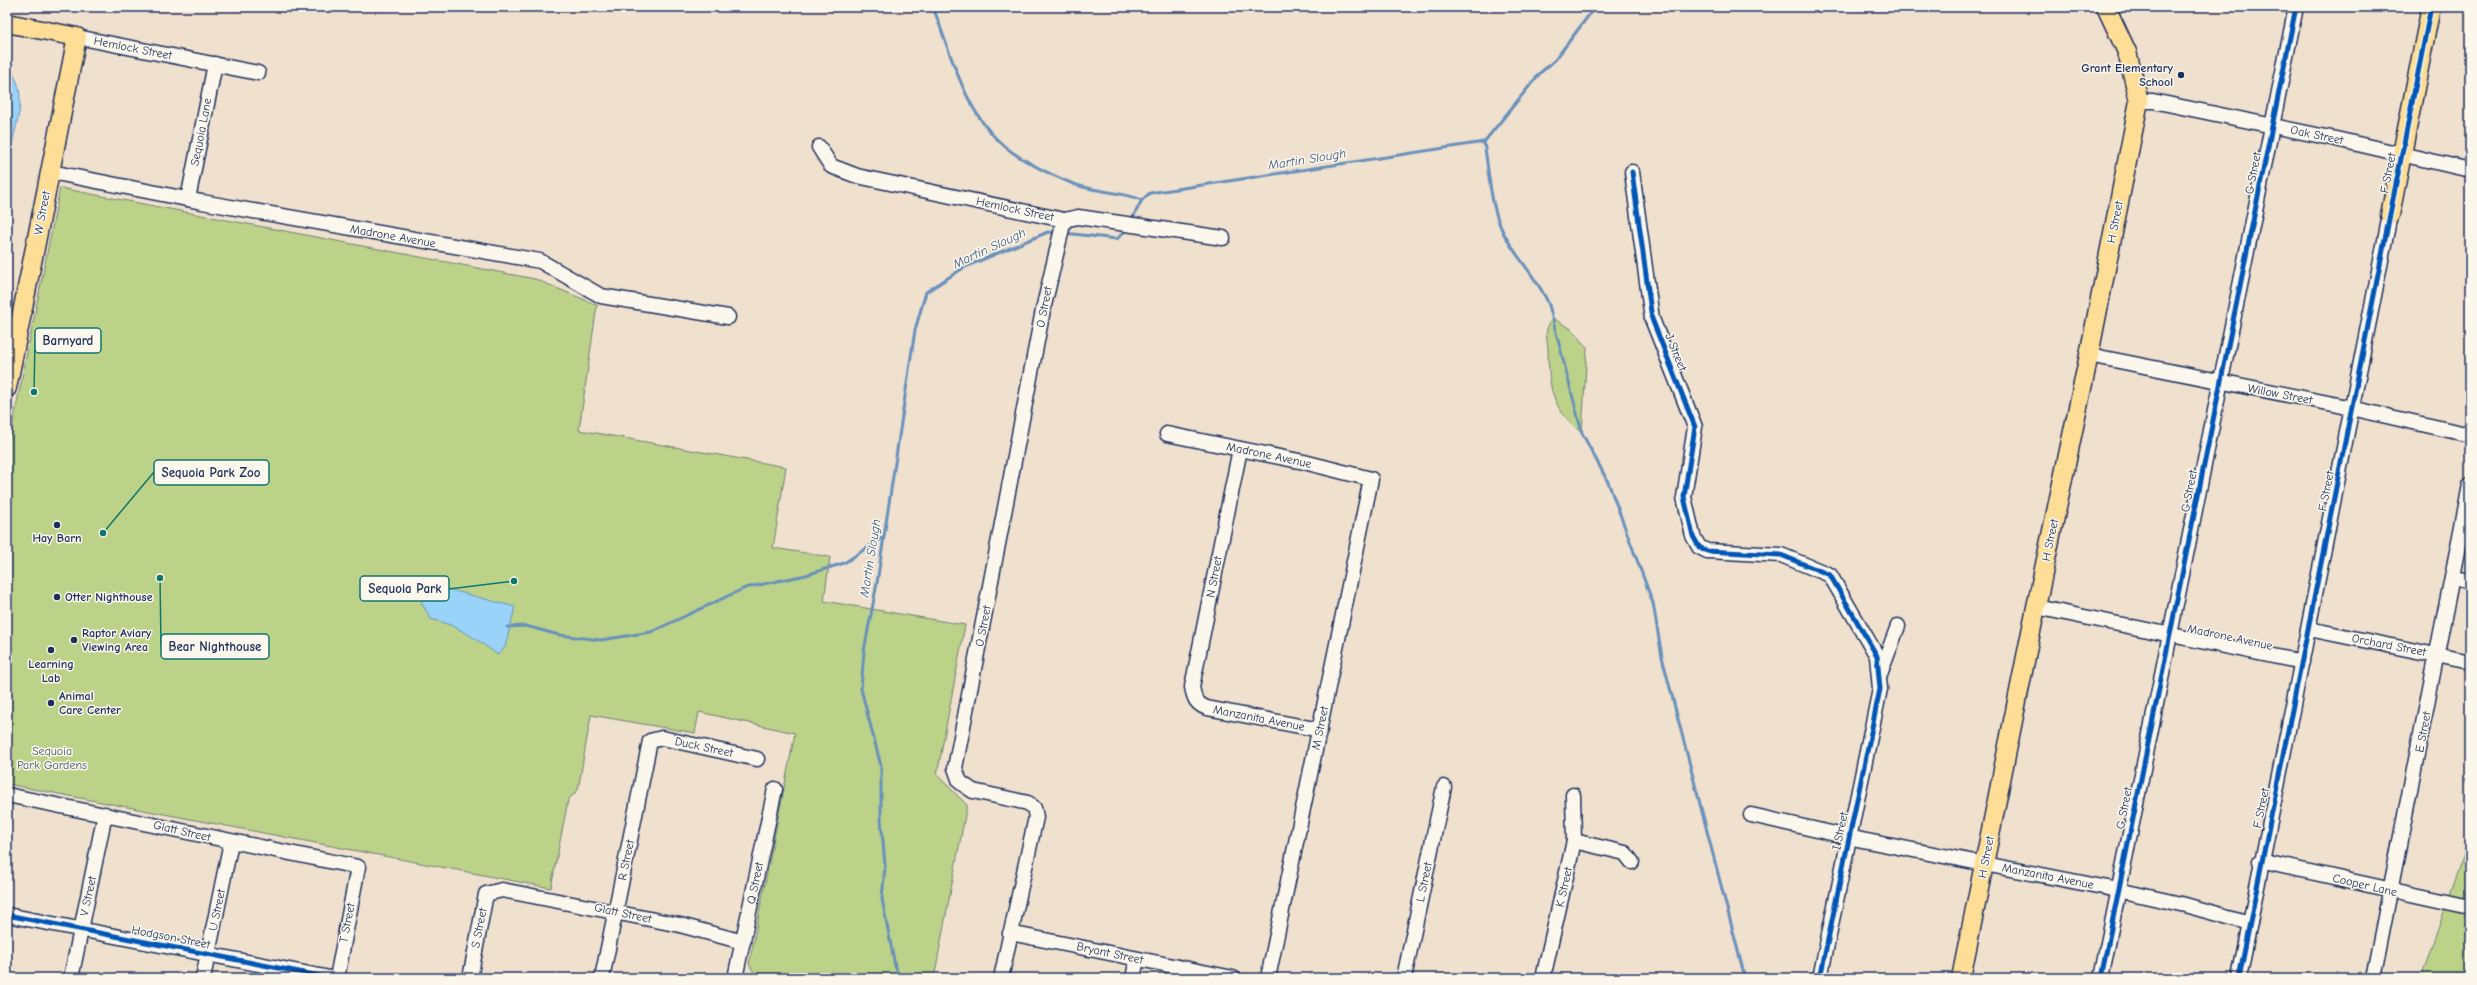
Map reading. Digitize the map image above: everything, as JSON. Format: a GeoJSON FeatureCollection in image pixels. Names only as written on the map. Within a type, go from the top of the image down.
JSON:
{"type":"FeatureCollection","features":[{"type":"Feature","properties":{"kind":"main road"},"geometry":{"type":"LineString","coordinates":[[2106,7],[2127,52],[2139,101]]}},
{"type":"Feature","properties":{"kind":"main road","name":"F Street"},"geometry":{"type":"LineString","coordinates":[[2390,215],[2431,7]]}},
{"type":"Feature","properties":{"kind":"main road","name":"Hemlock Street"},"geometry":{"type":"LineString","coordinates":[[7,23],[77,37]]}},
{"type":"Feature","properties":{"kind":"main road","name":"W Street"},"geometry":{"type":"LineString","coordinates":[[7,388],[77,37]]}},
{"type":"Feature","properties":{"kind":"main road","name":"H Street"},"geometry":{"type":"LineString","coordinates":[[1961,978],[2089,355],[2139,101]]}},
{"type":"Feature","properties":{"kind":"street","name":"G Street"},"geometry":{"type":"LineString","coordinates":[[2101,978],[2296,7]]}},
{"type":"Feature","properties":{"kind":"street","name":"Hemlock Street"},"geometry":{"type":"LineString","coordinates":[[77,37],[258,73]]}},
{"type":"Feature","properties":{"kind":"street","name":"Sequoia Lane"},"geometry":{"type":"LineString","coordinates":[[188,199],[215,64]]}},
{"type":"Feature","properties":{"kind":"street","name":"Oak Street"},"geometry":{"type":"LineString","coordinates":[[2139,101],[2153,102],[2272,126],[2470,170]]}},
{"type":"Feature","properties":{"kind":"street","name":"Hemlock Street"},"geometry":{"type":"LineString","coordinates":[[818,147],[831,166],[858,176],[1064,220],[1078,217],[1223,238]]}},
{"type":"Feature","properties":{"kind":"street","name":"Madrone Avenue"},"geometry":{"type":"LineString","coordinates":[[51,172],[188,199],[540,261],[601,296],[728,317]]}},
{"type":"Feature","properties":{"kind":"street","name":"J Street"},"geometry":{"type":"LineString","coordinates":[[1632,172],[1652,319],[1695,427],[1684,497],[1693,536],[1699,547],[1707,551],[1781,555],[1830,575],[1877,656],[1880,674]]}},
{"type":"Feature","properties":{"kind":"street","name":"F Street"},"geometry":{"type":"LineString","coordinates":[[2239,978],[2260,861],[2309,629],[2390,215]]}},
{"type":"Feature","properties":{"kind":"street","name":"O Street"},"geometry":{"type":"LineString","coordinates":[[1001,978],[1036,817],[1034,808],[1028,804],[973,792],[960,782],[955,768],[1043,310],[1064,220]]}},
{"type":"Feature","properties":{"kind":"street","name":"Willow Street"},"geometry":{"type":"LineString","coordinates":[[2089,355],[2470,435]]}},
{"type":"Feature","properties":{"kind":"street","name":"Madrone Avenue"},"geometry":{"type":"LineString","coordinates":[[1167,434],[1371,478]]}},
{"type":"Feature","properties":{"kind":"street","name":"N Street"},"geometry":{"type":"LineString","coordinates":[[1198,704],[1192,687],[1240,449]]}},
{"type":"Feature","properties":{"kind":"street","name":"M Street"},"geometry":{"type":"LineString","coordinates":[[1268,978],[1371,478]]}},
{"type":"Feature","properties":{"kind":"street","name":"E Street"},"geometry":{"type":"LineString","coordinates":[[2373,978],[2438,655],[2470,485]]}},
{"type":"Feature","properties":{"kind":"street"},"geometry":{"type":"LineString","coordinates":[[2452,578],[2470,581]]}},
{"type":"Feature","properties":{"kind":"street","name":"Madrone Avenue"},"geometry":{"type":"LineString","coordinates":[[2036,607],[2302,662]]}},
{"type":"Feature","properties":{"kind":"street"},"geometry":{"type":"LineString","coordinates":[[1880,674],[1898,626]]}},
{"type":"Feature","properties":{"kind":"street","name":"Orchard Street"},"geometry":{"type":"LineString","coordinates":[[2309,629],[2470,662]]}},
{"type":"Feature","properties":{"kind":"street","name":"I Street"},"geometry":{"type":"LineString","coordinates":[[1820,978],[1848,836],[1880,689],[1880,674]]}},
{"type":"Feature","properties":{"kind":"street","name":"Manzanita Avenue"},"geometry":{"type":"LineString","coordinates":[[1198,704],[1207,708],[1320,730]]}},
{"type":"Feature","properties":{"kind":"street","name":"Duck Street"},"geometry":{"type":"LineString","coordinates":[[650,741],[662,738],[757,759]]}},
{"type":"Feature","properties":{"kind":"street","name":"R Street"},"geometry":{"type":"LineString","coordinates":[[602,978],[650,741]]}},
{"type":"Feature","properties":{"kind":"street","name":"L Street"},"geometry":{"type":"LineString","coordinates":[[1404,978],[1444,786]]}},
{"type":"Feature","properties":{"kind":"street","name":"Q Street"},"geometry":{"type":"LineString","coordinates":[[735,978],[775,789]]}},
{"type":"Feature","properties":{"kind":"street","name":"Glatt Street"},"geometry":{"type":"LineString","coordinates":[[7,795],[358,867]]}},
{"type":"Feature","properties":{"kind":"street","name":"K Street"},"geometry":{"type":"LineString","coordinates":[[1543,978],[1574,841],[1573,795]]}},
{"type":"Feature","properties":{"kind":"street","name":"V Street"},"geometry":{"type":"LineString","coordinates":[[71,978],[105,814]]}},
{"type":"Feature","properties":{"kind":"street","name":"Manzanita Avenue"},"geometry":{"type":"LineString","coordinates":[[1751,815],[1984,864],[2118,890],[2185,905],[2250,923]]}},
{"type":"Feature","properties":{"kind":"street"},"geometry":{"type":"LineString","coordinates":[[1574,841],[1626,853],[1632,862]]}},
{"type":"Feature","properties":{"kind":"street","name":"U Street"},"geometry":{"type":"LineString","coordinates":[[203,978],[231,842]]}},
{"type":"Feature","properties":{"kind":"street","name":"Cooper Lane"},"geometry":{"type":"LineString","coordinates":[[2260,861],[2391,891],[2470,904]]}},
{"type":"Feature","properties":{"kind":"street","name":"T Street"},"geometry":{"type":"LineString","coordinates":[[337,978],[358,867]]}},
{"type":"Feature","properties":{"kind":"street","name":"Glatt Street"},"geometry":{"type":"LineString","coordinates":[[502,890],[680,924],[743,942]]}},
{"type":"Feature","properties":{"kind":"street","name":"S Street"},"geometry":{"type":"LineString","coordinates":[[470,978],[486,894],[502,890]]}},
{"type":"Feature","properties":{"kind":"street","name":"Hodgson Street"},"geometry":{"type":"LineString","coordinates":[[7,915],[330,978]]}},
{"type":"Feature","properties":{"kind":"street","name":"Bryant Street"},"geometry":{"type":"LineString","coordinates":[[1010,933],[1233,978]]}},
{"type":"Feature","properties":{"kind":"street"},"geometry":{"type":"LineString","coordinates":[[1133,978],[1137,959]]}},
{"type":"Feature","properties":{"kind":"green space","name":"Sequoia Park Gardens"},"geometry":{"type":"Polygon","coordinates":[[[60,188],[535,279],[597,305],[579,430],[786,467],[773,548],[830,557],[824,601],[965,625],[937,775],[967,805],[934,978],[757,978],[749,964],[795,733],[699,712],[695,733],[591,715],[578,790],[568,800],[551,888],[7,784],[7,453],[60,188]]]}},
{"type":"Feature","properties":{"kind":"green space"},"geometry":{"type":"Polygon","coordinates":[[[1552,318],[1570,328],[1587,348],[1582,433],[1564,415],[1558,406],[1551,386],[1546,334],[1552,318]]]}},
{"type":"Feature","properties":{"kind":"green space"},"geometry":{"type":"Polygon","coordinates":[[[2470,837],[2470,978],[2421,978],[2470,837]]]}},
{"type":"Feature","properties":{"kind":"water"},"geometry":{"type":"Polygon","coordinates":[[[7,68],[15,77],[19,88],[20,100],[19,112],[7,161],[7,68]]]}},
{"type":"Feature","properties":{"kind":"water"},"geometry":{"type":"Polygon","coordinates":[[[440,587],[515,607],[505,647],[498,655],[458,629],[431,619],[421,602],[440,587]]]}},
{"type":"Feature","properties":{"kind":"waterway"},"geometry":{"type":"LineString","coordinates":[[933,7],[962,86],[983,123],[996,139],[1026,161],[1071,183],[1142,200]]}},
{"type":"Feature","properties":{"kind":"waterway","name":"Martin Slough"},"geometry":{"type":"LineString","coordinates":[[1131,221],[1142,200],[1150,193],[1484,142],[1540,73],[1555,60],[1595,7]]}},
{"type":"Feature","properties":{"kind":"waterway"},"geometry":{"type":"LineString","coordinates":[[1484,142],[1490,188],[1499,222],[1514,251],[1539,286],[1549,305],[1582,433],[1608,482],[1653,603],[1662,657],[1745,978]]}},
{"type":"Feature","properties":{"kind":"waterway","name":"Martin Slough"},"geometry":{"type":"LineString","coordinates":[[1064,233],[1117,239],[1128,228]]}},
{"type":"Feature","properties":{"kind":"waterway","name":"Martin Slough"},"geometry":{"type":"LineString","coordinates":[[900,978],[895,966],[882,899],[885,865],[881,819],[881,766],[861,689],[864,651],[877,583],[915,330],[926,292],[965,267],[1048,232],[1056,233]]}},
{"type":"Feature","properties":{"kind":"waterway"},"geometry":{"type":"LineString","coordinates":[[507,627],[526,626],[559,635],[601,640],[651,632],[745,588],[806,575],[844,563],[882,538]]}},
{"type":"Feature","properties":{"kind":"cycle path"},"geometry":{"type":"LineString","coordinates":[[2101,978],[2296,7]]}},
{"type":"Feature","properties":{"kind":"cycle path"},"geometry":{"type":"LineString","coordinates":[[2239,978],[2431,7]]}},
{"type":"Feature","properties":{"kind":"cycle path"},"geometry":{"type":"LineString","coordinates":[[1632,172],[1652,319],[1695,427],[1684,497],[1693,536],[1699,547],[1707,551],[1781,555],[1830,575],[1877,656],[1880,689],[1820,978]]}},
{"type":"Feature","properties":{"kind":"cycle path"},"geometry":{"type":"LineString","coordinates":[[7,915],[330,978]]}},
{"type":"Feature","properties":{"kind":"place","name":"Grant Elementary School"},"geometry":{"type":"Point","coordinates":[2181,75]}},
{"type":"Feature","properties":{"kind":"place","name":"Barnyard"},"geometry":{"type":"Point","coordinates":[34,392]}},
{"type":"Feature","properties":{"kind":"place","name":"Hay Barn"},"geometry":{"type":"Point","coordinates":[57,525]}},
{"type":"Feature","properties":{"kind":"place","name":"Sequoia Park Zoo"},"geometry":{"type":"Point","coordinates":[103,533]}},
{"type":"Feature","properties":{"kind":"place","name":"Bear Nighthouse"},"geometry":{"type":"Point","coordinates":[160,578]}},
{"type":"Feature","properties":{"kind":"place","name":"Sequoia Park"},"geometry":{"type":"Point","coordinates":[514,581]}},
{"type":"Feature","properties":{"kind":"place","name":"Otter Nighthouse"},"geometry":{"type":"Point","coordinates":[57,597]}},
{"type":"Feature","properties":{"kind":"place","name":"Raptor Aviary Viewing Area"},"geometry":{"type":"Point","coordinates":[74,640]}},
{"type":"Feature","properties":{"kind":"place","name":"Learning Lab"},"geometry":{"type":"Point","coordinates":[51,650]}},
{"type":"Feature","properties":{"kind":"place","name":"Animal Care Center"},"geometry":{"type":"Point","coordinates":[51,703]}}]}
